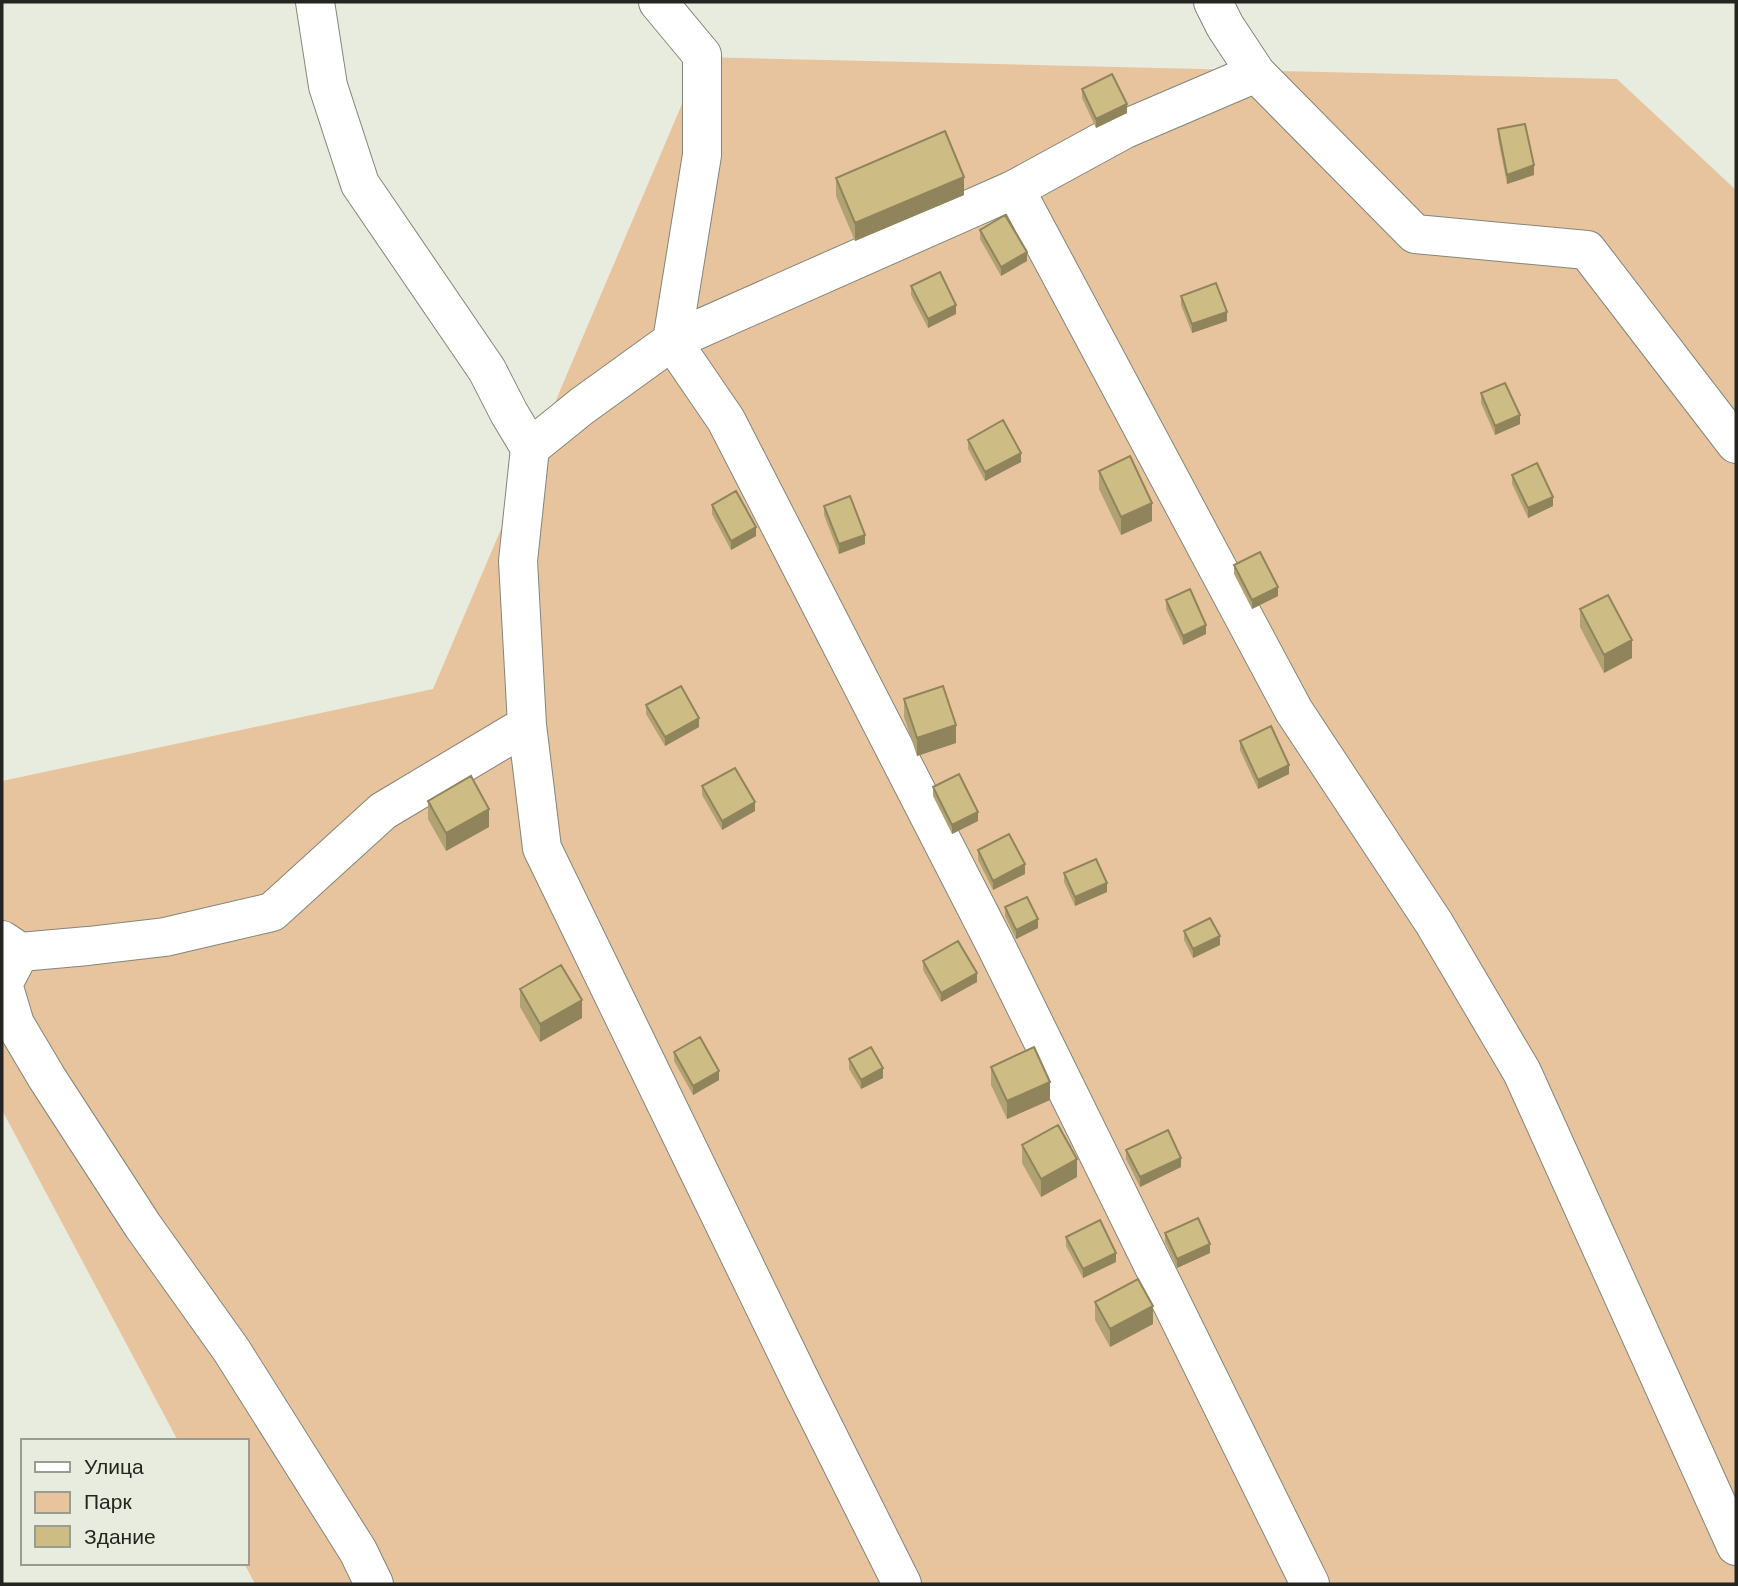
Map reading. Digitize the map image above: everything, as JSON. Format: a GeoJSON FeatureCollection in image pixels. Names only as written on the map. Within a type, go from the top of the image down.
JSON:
{"type":"FeatureCollection","features":[{"type":"Feature","properties":{"kind":"street"},"geometry":{"type":"LineString","coordinates":[[315,2],[328,86],[360,184],[487,370],[530,448],[518,561],[527,725],[542,848],[902,1584]]}},
{"type":"Feature","properties":{"kind":"street"},"geometry":{"type":"LineString","coordinates":[[658,2],[702,55],[702,155],[671,341],[726,420],[996,946],[1310,1584]]}},
{"type":"Feature","properties":{"kind":"street"},"geometry":{"type":"LineString","coordinates":[[1213,2],[1224,26],[1256,73],[1415,233],[1587,250],[1736,444]]}},
{"type":"Feature","properties":{"kind":"street"},"geometry":{"type":"LineString","coordinates":[[530,448],[671,341],[1015,189],[1125,129],[1256,73]]}},
{"type":"Feature","properties":{"kind":"street"},"geometry":{"type":"LineString","coordinates":[[1015,189],[1294,711],[1434,923],[1522,1072],[1736,1546]]}},
{"type":"Feature","properties":{"kind":"street"},"geometry":{"type":"LineString","coordinates":[[374,1584],[358,1551],[239,1363],[143,1226],[47,1078],[15,1024],[3,984],[11,946],[165,937],[272,912],[383,811],[527,725]]}},
{"type":"Feature","properties":{"kind":"green space"},"geometry":{"type":"Polygon","coordinates":[[[702,57],[1617,79],[1736,190],[1736,1584],[255,1584],[245,1565],[248,1565],[248,1439],[177,1439],[2,1110],[2,781],[433,689],[702,57]]]}},
{"type":"Feature","properties":{"kind":"building"},"geometry":{"type":"Polygon","coordinates":[[[1112,74],[1127,104],[1096,119],[1082,89],[1112,74]]]}},
{"type":"Feature","properties":{"kind":"building"},"geometry":{"type":"Polygon","coordinates":[[[1525,124],[1534,165],[1507,175],[1498,129],[1525,124]]]}},
{"type":"Feature","properties":{"kind":"building"},"geometry":{"type":"Polygon","coordinates":[[[945,131],[964,177],[855,223],[836,178],[945,131]]]}},
{"type":"Feature","properties":{"kind":"building"},"geometry":{"type":"Polygon","coordinates":[[[1005,215],[1027,252],[1001,267],[980,230],[1005,215]]]}},
{"type":"Feature","properties":{"kind":"building"},"geometry":{"type":"Polygon","coordinates":[[[940,272],[956,305],[928,319],[911,286],[940,272]]]}},
{"type":"Feature","properties":{"kind":"building"},"geometry":{"type":"Polygon","coordinates":[[[1216,283],[1227,312],[1192,324],[1181,296],[1216,283]]]}},
{"type":"Feature","properties":{"kind":"building"},"geometry":{"type":"Polygon","coordinates":[[[1505,383],[1520,415],[1495,426],[1481,393],[1505,383]]]}},
{"type":"Feature","properties":{"kind":"building"},"geometry":{"type":"Polygon","coordinates":[[[1003,420],[1021,453],[985,472],[968,440],[1003,420]]]}},
{"type":"Feature","properties":{"kind":"building"},"geometry":{"type":"Polygon","coordinates":[[[1130,456],[1152,503],[1121,517],[1099,471],[1130,456]]]}},
{"type":"Feature","properties":{"kind":"building"},"geometry":{"type":"Polygon","coordinates":[[[1537,463],[1553,497],[1528,508],[1512,475],[1537,463]]]}},
{"type":"Feature","properties":{"kind":"building"},"geometry":{"type":"Polygon","coordinates":[[[736,491],[756,527],[731,541],[712,505],[736,491]]]}},
{"type":"Feature","properties":{"kind":"building"},"geometry":{"type":"Polygon","coordinates":[[[850,496],[865,535],[839,544],[824,506],[850,496]]]}},
{"type":"Feature","properties":{"kind":"building"},"geometry":{"type":"Polygon","coordinates":[[[1260,552],[1278,587],[1252,600],[1234,565],[1260,552]]]}},
{"type":"Feature","properties":{"kind":"building"},"geometry":{"type":"Polygon","coordinates":[[[1190,589],[1206,625],[1183,636],[1166,600],[1190,589]]]}},
{"type":"Feature","properties":{"kind":"building"},"geometry":{"type":"Polygon","coordinates":[[[1608,595],[1632,640],[1604,655],[1580,609],[1608,595]]]}},
{"type":"Feature","properties":{"kind":"building"},"geometry":{"type":"Polygon","coordinates":[[[681,686],[699,718],[665,737],[646,705],[681,686]]]}},
{"type":"Feature","properties":{"kind":"building"},"geometry":{"type":"Polygon","coordinates":[[[943,686],[956,725],[917,738],[904,699],[943,686]]]}},
{"type":"Feature","properties":{"kind":"building"},"geometry":{"type":"Polygon","coordinates":[[[1271,726],[1289,765],[1258,780],[1240,741],[1271,726]]]}},
{"type":"Feature","properties":{"kind":"building"},"geometry":{"type":"Polygon","coordinates":[[[735,768],[755,802],[722,821],[702,786],[735,768]]]}},
{"type":"Feature","properties":{"kind":"building"},"geometry":{"type":"Polygon","coordinates":[[[959,774],[978,812],[952,825],[933,787],[959,774]]]}},
{"type":"Feature","properties":{"kind":"building"},"geometry":{"type":"Polygon","coordinates":[[[471,776],[489,809],[446,833],[428,801],[471,776]]]}},
{"type":"Feature","properties":{"kind":"building"},"geometry":{"type":"Polygon","coordinates":[[[1009,834],[1025,864],[993,881],[978,850],[1009,834]]]}},
{"type":"Feature","properties":{"kind":"building"},"geometry":{"type":"Polygon","coordinates":[[[1096,859],[1107,883],[1075,897],[1064,873],[1096,859]]]}},
{"type":"Feature","properties":{"kind":"building"},"geometry":{"type":"Polygon","coordinates":[[[1027,897],[1038,919],[1016,930],[1005,907],[1027,897]]]}},
{"type":"Feature","properties":{"kind":"building"},"geometry":{"type":"Polygon","coordinates":[[[1210,918],[1220,936],[1193,949],[1184,931],[1210,918]]]}},
{"type":"Feature","properties":{"kind":"building"},"geometry":{"type":"Polygon","coordinates":[[[958,941],[977,973],[941,993],[923,961],[958,941]]]}},
{"type":"Feature","properties":{"kind":"building"},"geometry":{"type":"Polygon","coordinates":[[[561,965],[582,1000],[540,1024],[520,989],[561,965]]]}},
{"type":"Feature","properties":{"kind":"building"},"geometry":{"type":"Polygon","coordinates":[[[700,1037],[719,1071],[693,1086],[674,1052],[700,1037]]]}},
{"type":"Feature","properties":{"kind":"building"},"geometry":{"type":"Polygon","coordinates":[[[871,1047],[883,1068],[861,1080],[849,1059],[871,1047]]]}},
{"type":"Feature","properties":{"kind":"building"},"geometry":{"type":"Polygon","coordinates":[[[1034,1047],[1050,1082],[1007,1101],[991,1067],[1034,1047]]]}},
{"type":"Feature","properties":{"kind":"building"},"geometry":{"type":"Polygon","coordinates":[[[1058,1125],[1077,1159],[1041,1179],[1022,1145],[1058,1125]]]}},
{"type":"Feature","properties":{"kind":"building"},"geometry":{"type":"Polygon","coordinates":[[[1168,1130],[1181,1158],[1140,1177],[1126,1150],[1168,1130]]]}},
{"type":"Feature","properties":{"kind":"building"},"geometry":{"type":"Polygon","coordinates":[[[1198,1218],[1210,1244],[1177,1259],[1165,1233],[1198,1218]]]}},
{"type":"Feature","properties":{"kind":"building"},"geometry":{"type":"Polygon","coordinates":[[[1100,1220],[1116,1253],[1083,1269],[1066,1237],[1100,1220]]]}},
{"type":"Feature","properties":{"kind":"building"},"geometry":{"type":"Polygon","coordinates":[[[1138,1279],[1153,1306],[1110,1329],[1095,1302],[1138,1279]]]}}]}
